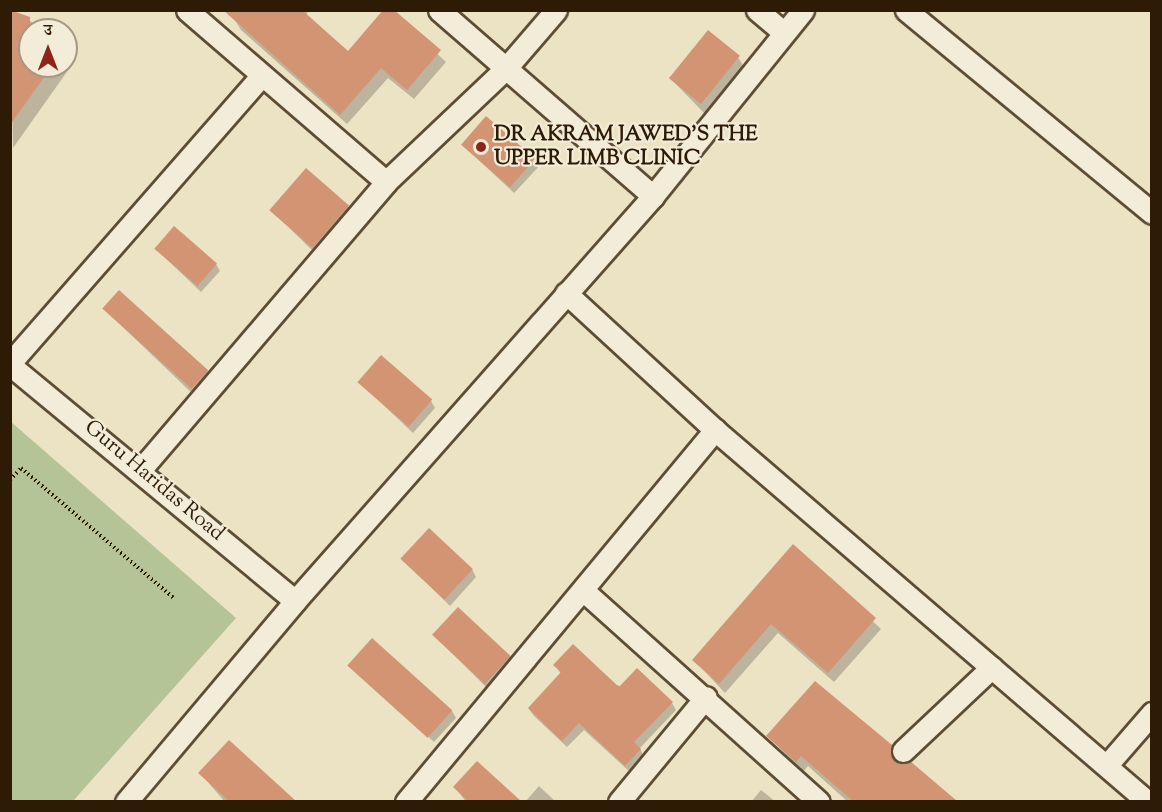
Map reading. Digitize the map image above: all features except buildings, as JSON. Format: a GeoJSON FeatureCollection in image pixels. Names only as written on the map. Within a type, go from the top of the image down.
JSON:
{"type":"FeatureCollection","features":[{"type":"Feature","properties":{"kind":"street"},"geometry":{"type":"LineString","coordinates":[[187,10],[386,182]]}},
{"type":"Feature","properties":{"kind":"street"},"geometry":{"type":"LineString","coordinates":[[439,10],[653,196]]}},
{"type":"Feature","properties":{"kind":"street"},"geometry":{"type":"LineString","coordinates":[[142,468],[386,182],[507,68],[556,10]]}},
{"type":"Feature","properties":{"kind":"street"},"geometry":{"type":"LineString","coordinates":[[757,10],[784,33]]}},
{"type":"Feature","properties":{"kind":"street"},"geometry":{"type":"LineString","coordinates":[[126,801],[295,600],[653,196],[803,10]]}},
{"type":"Feature","properties":{"kind":"street"},"geometry":{"type":"LineString","coordinates":[[906,10],[1152,213]]}},
{"type":"Feature","properties":{"kind":"street"},"geometry":{"type":"LineString","coordinates":[[10,364],[261,76]]}},
{"type":"Feature","properties":{"kind":"street"},"geometry":{"type":"LineString","coordinates":[[566,293],[716,430],[1148,801]]}},
{"type":"Feature","properties":{"kind":"street","name":"Guru Haridas Road"},"geometry":{"type":"LineString","coordinates":[[10,364],[142,468],[295,600]]}},
{"type":"Feature","properties":{"kind":"street"},"geometry":{"type":"LineString","coordinates":[[406,801],[585,592],[716,430]]}},
{"type":"Feature","properties":{"kind":"street"},"geometry":{"type":"LineString","coordinates":[[585,592],[706,697],[819,801]]}},
{"type":"Feature","properties":{"kind":"street"},"geometry":{"type":"LineString","coordinates":[[903,752],[992,667]]}},
{"type":"Feature","properties":{"kind":"street"},"geometry":{"type":"LineString","coordinates":[[619,801],[706,697]]}},
{"type":"Feature","properties":{"kind":"street"},"geometry":{"type":"LineString","coordinates":[[1107,765],[1152,713]]}},
{"type":"Feature","properties":{"kind":"path"},"geometry":{"type":"LineString","coordinates":[[10,480],[21,468],[174,598]]}},
{"type":"Feature","properties":{"kind":"green space"},"geometry":{"type":"Polygon","coordinates":[[[10,421],[236,618],[73,801],[11,801],[10,421]]]}},
{"type":"Feature","properties":{"kind":"place","name":"DR AKRAM JAWED'S THE UPPER LIMB CLINIC"},"geometry":{"type":"Point","coordinates":[481,147]}}]}
